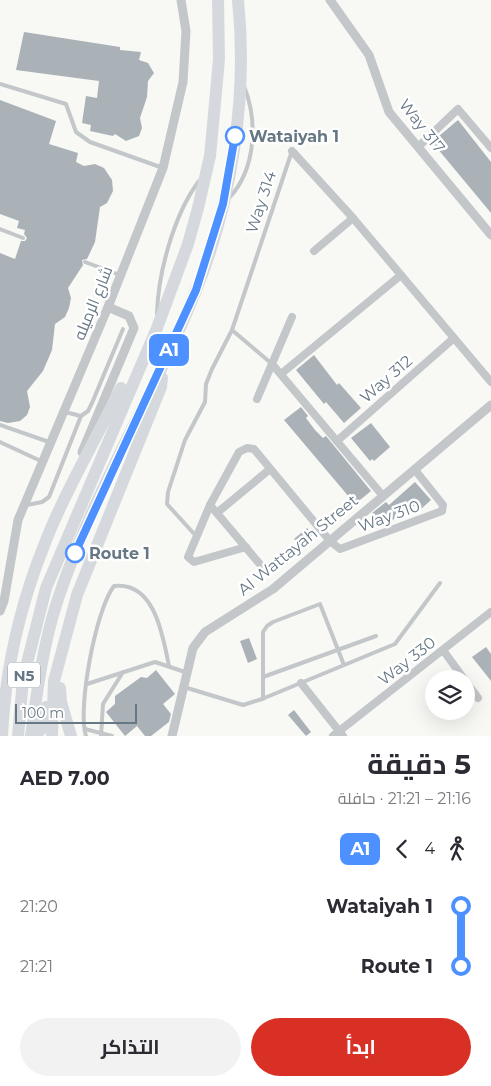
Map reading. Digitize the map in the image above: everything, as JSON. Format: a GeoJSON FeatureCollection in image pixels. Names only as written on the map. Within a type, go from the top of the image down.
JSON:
{"type":"FeatureCollection","features":[{"type":"Feature","properties":{"kind":"highway","name":"N5"},"geometry":{"type":"LineString","coordinates":[[18,736],[23,679],[38,616],[66,539],[146,348],[157,328],[188,244],[206,172],[219,59],[218,0]]}},
{"type":"Feature","properties":{"kind":"highway","name":"N5"},"geometry":{"type":"LineString","coordinates":[[33,736],[39,680],[52,621],[80,539],[196,290],[223,204],[234,154],[240,75],[238,0]]}},
{"type":"Feature","properties":{"kind":"highway"},"geometry":{"type":"LineString","coordinates":[[0,672],[6,646],[22,609],[50,531],[130,371],[146,348]]}},
{"type":"Feature","properties":{"kind":"highway"},"geometry":{"type":"LineString","coordinates":[[52,736],[54,681],[77,595],[161,387],[164,360]]}},
{"type":"Feature","properties":{"kind":"highway"},"geometry":{"type":"LineString","coordinates":[[2,736],[4,689],[22,609]]}},
{"type":"Feature","properties":{"kind":"highway"},"geometry":{"type":"LineString","coordinates":[[10,660],[16,674],[10,723],[12,730],[22,736]]}},
{"type":"Feature","properties":{"kind":"highway"},"geometry":{"type":"LineString","coordinates":[[60,660],[60,702],[71,736]]}},
{"type":"Feature","properties":{"kind":"highway"},"geometry":{"type":"LineString","coordinates":[[33,736],[42,727],[48,690],[54,681]]}},
{"type":"Feature","properties":{"kind":"street","name":"شارع الرميله"},"geometry":{"type":"LineString","coordinates":[[0,611],[4,601],[18,520],[52,443],[163,168],[183,82],[186,32],[181,0]]}},
{"type":"Feature","properties":{"kind":"street","name":"Way 317"},"geometry":{"type":"LineString","coordinates":[[330,0],[369,54],[389,112],[491,235]]}},
{"type":"Feature","properties":{"kind":"street"},"geometry":{"type":"LineString","coordinates":[[418,146],[458,109],[491,148]]}},
{"type":"Feature","properties":{"kind":"street","name":"Way 314"},"geometry":{"type":"LineString","coordinates":[[292,151],[354,218],[491,382]]}},
{"type":"Feature","properties":{"kind":"street"},"geometry":{"type":"LineString","coordinates":[[314,251],[354,218]]}},
{"type":"Feature","properties":{"kind":"street"},"geometry":{"type":"LineString","coordinates":[[281,374],[401,274]]}},
{"type":"Feature","properties":{"kind":"street"},"geometry":{"type":"LineString","coordinates":[[50,531],[52,520],[134,328],[129,316],[108,307]]}},
{"type":"Feature","properties":{"kind":"street"},"geometry":{"type":"LineString","coordinates":[[257,399],[292,317]]}},
{"type":"Feature","properties":{"kind":"street","name":"Way 312"},"geometry":{"type":"LineString","coordinates":[[336,441],[454,338]]}},
{"type":"Feature","properties":{"kind":"street"},"geometry":{"type":"LineString","coordinates":[[272,364],[383,496]]}},
{"type":"Feature","properties":{"kind":"street","name":"Al Wattayah Street"},"geometry":{"type":"LineString","coordinates":[[172,736],[184,687],[186,670],[194,648],[205,632],[273,589],[491,405]]}},
{"type":"Feature","properties":{"kind":"street"},"geometry":{"type":"LineString","coordinates":[[246,547],[192,562],[189,555],[210,505],[239,452],[246,448],[254,449],[330,541]]}},
{"type":"Feature","properties":{"kind":"street"},"geometry":{"type":"LineString","coordinates":[[218,512],[270,469]]}},
{"type":"Feature","properties":{"kind":"street","name":"Way 310"},"geometry":{"type":"LineString","coordinates":[[330,541],[337,548],[342,548],[441,512],[442,505],[415,470]]}},
{"type":"Feature","properties":{"kind":"street"},"geometry":{"type":"LineString","coordinates":[[210,505],[218,512],[264,569]]}},
{"type":"Feature","properties":{"kind":"street","name":"Way 330"},"geometry":{"type":"LineString","coordinates":[[339,734],[491,612]]}},
{"type":"Feature","properties":{"kind":"street"},"geometry":{"type":"LineString","coordinates":[[443,650],[457,670]]}},
{"type":"Feature","properties":{"kind":"street"},"geometry":{"type":"LineString","coordinates":[[301,683],[339,734]]}},
{"type":"Feature","properties":{"kind":"street"},"geometry":{"type":"LineString","coordinates":[[475,694],[478,698]]}},
{"type":"Feature","properties":{"kind":"lane"},"geometry":{"type":"LineString","coordinates":[[223,204],[238,188],[249,159],[253,139],[254,119],[250,100],[240,75]]}},
{"type":"Feature","properties":{"kind":"lane"},"geometry":{"type":"LineString","coordinates":[[0,84],[66,104],[76,132],[90,142],[163,168]]}},
{"type":"Feature","properties":{"kind":"lane","name":"Way 314"},"geometry":{"type":"LineString","coordinates":[[196,536],[167,504],[168,492],[185,440],[205,402],[206,384],[232,330],[292,151]]}},
{"type":"Feature","properties":{"kind":"lane"},"geometry":{"type":"LineString","coordinates":[[0,229],[22,238]]}},
{"type":"Feature","properties":{"kind":"lane"},"geometry":{"type":"LineString","coordinates":[[85,262],[120,275]]}},
{"type":"Feature","properties":{"kind":"lane"},"geometry":{"type":"LineString","coordinates":[[24,505],[42,502],[49,497],[82,416],[88,411],[92,403],[123,328]]}},
{"type":"Feature","properties":{"kind":"lane"},"geometry":{"type":"LineString","coordinates":[[232,330],[272,364]]}},
{"type":"Feature","properties":{"kind":"lane"},"geometry":{"type":"LineString","coordinates":[[64,412],[82,416]]}},
{"type":"Feature","properties":{"kind":"lane"},"geometry":{"type":"LineString","coordinates":[[0,425],[52,443]]}},
{"type":"Feature","properties":{"kind":"lane"},"geometry":{"type":"LineString","coordinates":[[0,442],[42,462]]}},
{"type":"Feature","properties":{"kind":"lane"},"geometry":{"type":"LineString","coordinates":[[184,687],[243,705],[263,699],[395,644],[440,583]]}},
{"type":"Feature","properties":{"kind":"lane"},"geometry":{"type":"LineString","coordinates":[[86,736],[83,704],[86,684],[93,647],[108,594],[114,586],[122,585],[141,594],[152,605],[162,634],[169,666]]}},
{"type":"Feature","properties":{"kind":"lane"},"geometry":{"type":"LineString","coordinates":[[263,699],[263,632],[266,626],[320,604],[344,665]]}},
{"type":"Feature","properties":{"kind":"lane"},"geometry":{"type":"LineString","coordinates":[[263,677],[376,636]]}},
{"type":"Feature","properties":{"kind":"lane"},"geometry":{"type":"LineString","coordinates":[[86,684],[155,662],[186,670]]}},
{"type":"Feature","properties":{"kind":"lane"},"geometry":{"type":"LineString","coordinates":[[101,735],[103,704],[122,672]]}},
{"type":"Feature","properties":{"kind":"lane"},"geometry":{"type":"LineString","coordinates":[[84,729],[101,735],[112,736]]}},
{"type":"Feature","properties":{"kind":"building"},"geometry":{"type":"Polygon","coordinates":[[[24,32],[120,47],[120,50],[141,52],[139,60],[148,63],[154,73],[148,81],[147,97],[140,118],[142,128],[139,136],[126,141],[115,134],[113,136],[90,131],[91,125],[82,123],[86,96],[97,98],[99,81],[16,70],[24,32]]]}},
{"type":"Feature","properties":{"kind":"building"},"geometry":{"type":"Polygon","coordinates":[[[0,100],[56,121],[49,144],[78,153],[76,162],[84,166],[95,164],[104,168],[112,180],[113,191],[107,203],[100,207],[95,242],[87,259],[82,260],[83,265],[68,288],[71,298],[69,308],[65,317],[55,324],[52,350],[43,371],[27,391],[30,407],[27,415],[20,421],[8,423],[0,421],[0,253],[15,259],[21,241],[25,241],[27,238],[24,234],[25,230],[17,228],[19,221],[0,214],[0,100]]]}},
{"type":"Feature","properties":{"kind":"building"},"geometry":{"type":"Polygon","coordinates":[[[458,120],[491,162],[491,213],[432,142],[458,120]]]}},
{"type":"Feature","properties":{"kind":"building"},"geometry":{"type":"Polygon","coordinates":[[[314,355],[337,385],[339,383],[361,408],[344,423],[326,402],[324,404],[296,370],[314,355]]]}},
{"type":"Feature","properties":{"kind":"building"},"geometry":{"type":"Polygon","coordinates":[[[301,407],[315,430],[323,438],[326,436],[371,491],[355,504],[284,420],[301,407]]]}},
{"type":"Feature","properties":{"kind":"building"},"geometry":{"type":"Polygon","coordinates":[[[371,423],[390,447],[374,461],[372,459],[370,461],[351,438],[371,423]]]}},
{"type":"Feature","properties":{"kind":"building"},"geometry":{"type":"Polygon","coordinates":[[[415,482],[431,500],[421,509],[417,504],[382,527],[372,513],[386,502],[389,505],[415,482]]]}},
{"type":"Feature","properties":{"kind":"building"},"geometry":{"type":"Polygon","coordinates":[[[307,528],[313,535],[311,537],[313,540],[303,549],[294,539],[307,528]]]}},
{"type":"Feature","properties":{"kind":"building"},"geometry":{"type":"Polygon","coordinates":[[[249,638],[257,659],[248,663],[240,641],[249,638]]]}},
{"type":"Feature","properties":{"kind":"building"},"geometry":{"type":"Polygon","coordinates":[[[486,647],[491,654],[491,681],[472,657],[486,647]]]}},
{"type":"Feature","properties":{"kind":"building"},"geometry":{"type":"Polygon","coordinates":[[[156,670],[175,694],[163,704],[171,714],[169,722],[151,736],[145,736],[137,726],[125,736],[106,712],[115,704],[115,696],[141,677],[147,678],[156,670]]]}},
{"type":"Feature","properties":{"kind":"building"},"geometry":{"type":"Polygon","coordinates":[[[294,710],[311,732],[306,736],[288,715],[294,710]]]}},
{"type":"Feature","properties":{"kind":"bus line","name":"A1"},"geometry":{"type":"LineString","coordinates":[[75,553],[196,290],[210,252],[223,204],[234,154],[235,136]]}},
{"type":"Feature","properties":{"kind":"place","name":"Wataiyah 1"},"geometry":{"type":"Point","coordinates":[235,136]}},
{"type":"Feature","properties":{"kind":"place","name":"Route 1"},"geometry":{"type":"Point","coordinates":[75,553]}}]}
